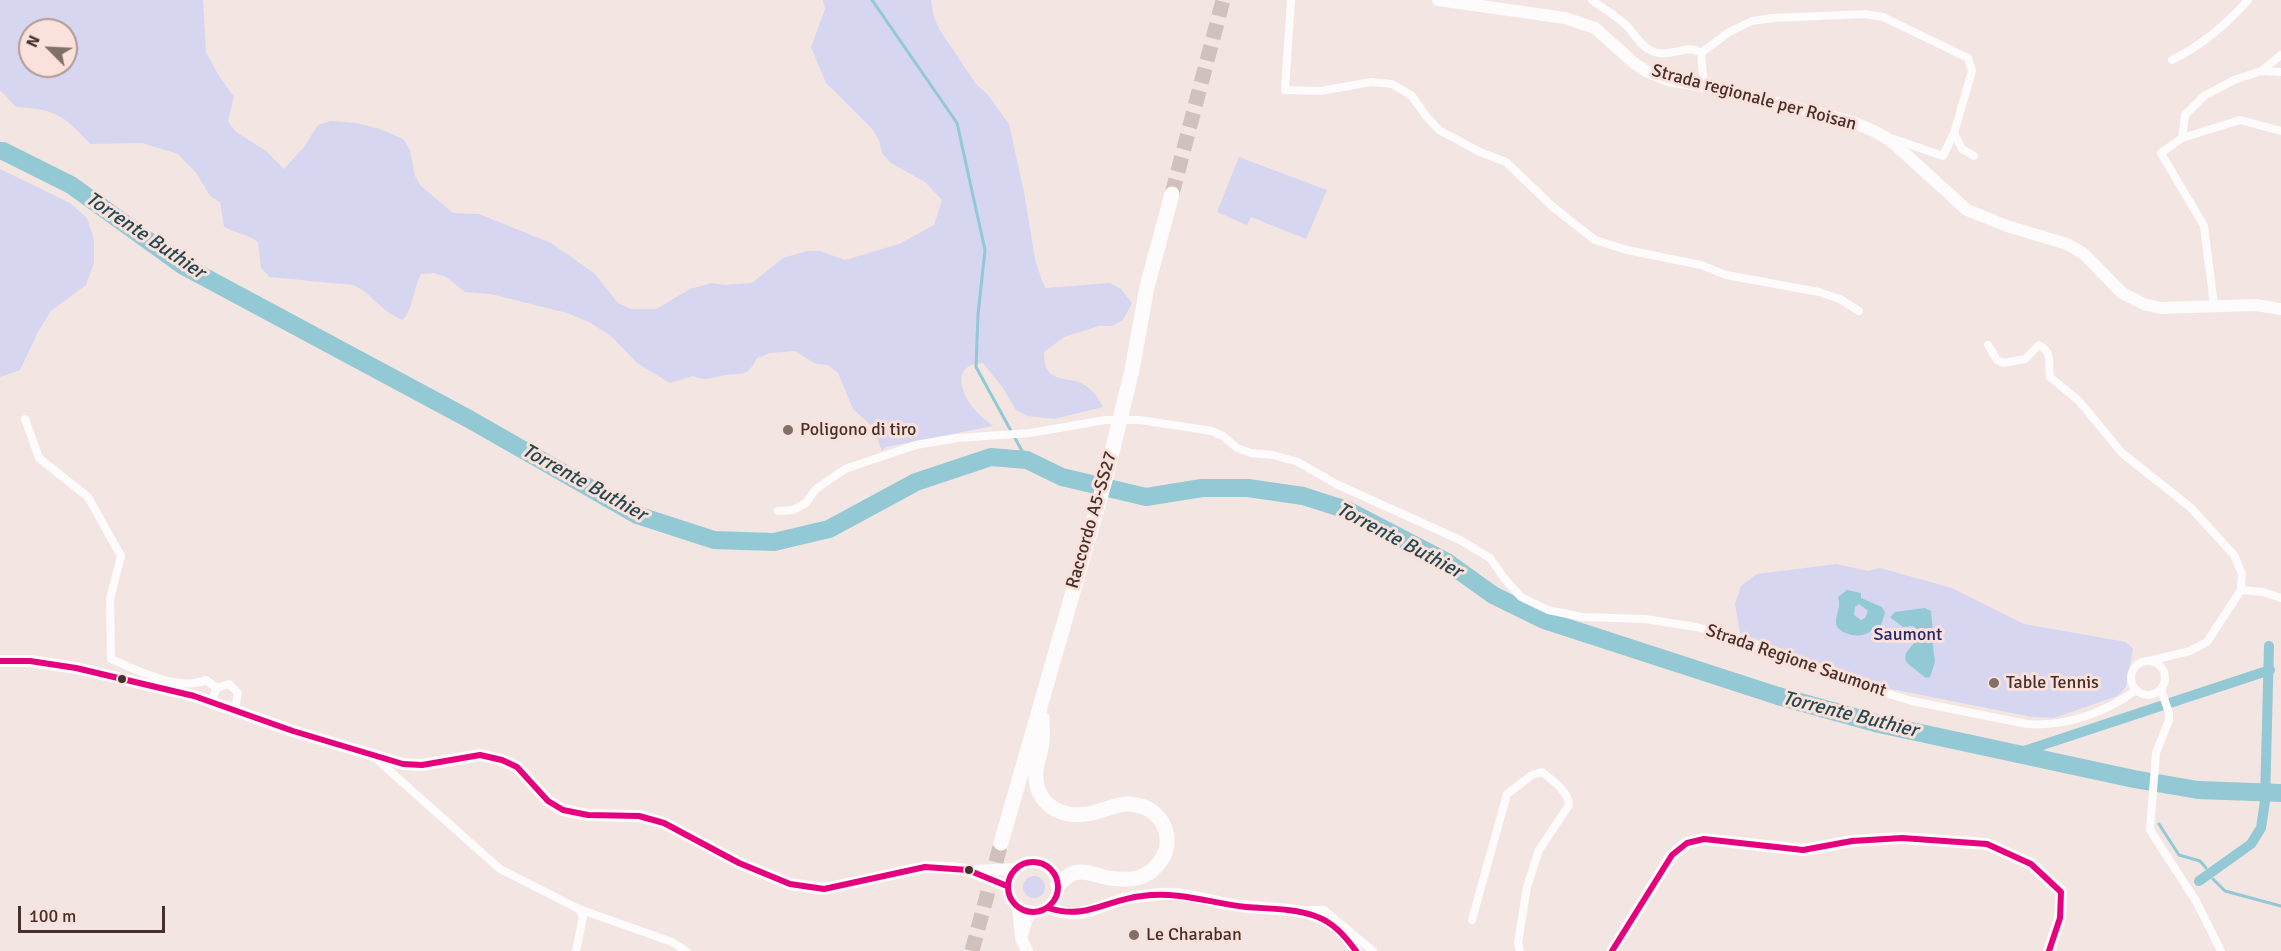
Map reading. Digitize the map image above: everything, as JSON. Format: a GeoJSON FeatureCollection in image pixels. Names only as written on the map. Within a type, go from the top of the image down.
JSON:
{"type":"FeatureCollection","features":[{"type":"Feature","properties":{"kind":"highway","name":"Raccordo A5-SS27"},"geometry":{"type":"LineString","coordinates":[[1001,843],[1106,477],[1132,370],[1147,287],[1172,194]]}},
{"type":"Feature","properties":{"kind":"highway"},"geometry":{"type":"LineString","coordinates":[[1041,703],[1042,742],[1036,784],[1041,797],[1049,807],[1060,813],[1075,816],[1091,814],[1127,803],[1144,806],[1156,814],[1165,827],[1168,841],[1156,868],[1144,878],[1126,881],[1083,872],[1070,874],[1058,890]]}},
{"type":"Feature","properties":{"kind":"main road","name":"Strada regionale per Roisan"},"geometry":{"type":"LineString","coordinates":[[1438,0],[1565,18],[1584,23],[1595,28],[1634,63],[1668,80],[1704,86],[1850,122],[1891,141],[1967,210],[2007,226],[2067,244],[2085,254],[2110,282],[2133,300],[2153,307],[2256,305],[2281,309]]}},
{"type":"Feature","properties":{"kind":"main road"},"geometry":{"type":"LineString","coordinates":[[0,661],[30,661],[76,668],[211,701],[403,764],[422,765],[480,755],[502,760],[517,767],[548,801],[563,810],[588,815],[639,816],[664,823],[739,863],[790,884],[824,889],[925,867],[972,872],[1007,886]]}},
{"type":"Feature","properties":{"kind":"main road"},"geometry":{"type":"LineString","coordinates":[[1612,951],[1672,855],[1687,843],[1710,839],[1803,850],[1852,841],[1902,838],[1987,844],[2031,864],[2061,892],[2060,918],[2049,951]]}},
{"type":"Feature","properties":{"kind":"main road"},"geometry":{"type":"LineString","coordinates":[[1032,913],[1018,908],[1010,899],[1007,886],[1015,869],[1026,862],[1045,864],[1054,873],[1064,905],[1088,911]]}},
{"type":"Feature","properties":{"kind":"main road"},"geometry":{"type":"LineString","coordinates":[[972,872],[1015,869]]}},
{"type":"Feature","properties":{"kind":"main road"},"geometry":{"type":"LineString","coordinates":[[1048,908],[1058,890]]}},
{"type":"Feature","properties":{"kind":"main road"},"geometry":{"type":"LineString","coordinates":[[1021,938],[1027,919],[1032,913],[1048,908],[1069,913],[1088,911],[1126,898],[1174,893],[1245,907],[1299,910],[1331,925],[1356,951]]}},
{"type":"Feature","properties":{"kind":"main road"},"geometry":{"type":"LineString","coordinates":[[1018,908],[1021,938],[1027,951]]}},
{"type":"Feature","properties":{"kind":"street"},"geometry":{"type":"LineString","coordinates":[[1291,0],[1285,90],[1320,91],[1371,82],[1392,84],[1412,96],[1439,130],[1473,149],[1506,162],[1553,207],[1594,240],[1627,250],[1701,265],[1726,275],[1830,295],[1858,311]]}},
{"type":"Feature","properties":{"kind":"street"},"geometry":{"type":"LineString","coordinates":[[1592,0],[1624,23],[1639,42],[1653,52],[1671,54],[1690,49],[1701,53]]}},
{"type":"Feature","properties":{"kind":"street"},"geometry":{"type":"LineString","coordinates":[[2172,60],[2194,49],[2227,24],[2248,0]]}},
{"type":"Feature","properties":{"kind":"street"},"geometry":{"type":"LineString","coordinates":[[1701,53],[1729,32],[1752,21],[1865,14],[1883,17],[1968,58],[1972,71],[1954,133],[1943,156],[1902,141],[1894,139],[1891,141]]}},
{"type":"Feature","properties":{"kind":"street"},"geometry":{"type":"LineString","coordinates":[[1701,53],[1704,86]]}},
{"type":"Feature","properties":{"kind":"street"},"geometry":{"type":"LineString","coordinates":[[2182,138],[2185,115],[2204,96],[2234,80],[2260,71],[2281,55]]}},
{"type":"Feature","properties":{"kind":"street"},"geometry":{"type":"LineString","coordinates":[[2260,71],[2281,72]]}},
{"type":"Feature","properties":{"kind":"street"},"geometry":{"type":"LineString","coordinates":[[2214,305],[2204,226],[2161,153],[2182,138],[2240,120],[2281,131]]}},
{"type":"Feature","properties":{"kind":"street"},"geometry":{"type":"LineString","coordinates":[[1954,133],[1962,150],[1974,156]]}},
{"type":"Feature","properties":{"kind":"street"},"geometry":{"type":"LineString","coordinates":[[1988,345],[1997,360],[2003,363],[2025,359],[2038,345],[2044,348],[2049,355],[2050,377],[2079,401],[2121,453],[2190,507],[2234,555],[2242,574],[2241,590],[2207,642],[2190,651],[2149,661],[2138,664],[2131,674],[2132,685],[2146,695],[2161,688],[2165,679],[2162,669],[2149,661]]}},
{"type":"Feature","properties":{"kind":"street"},"geometry":{"type":"LineString","coordinates":[[25,419],[39,458],[88,497],[121,556],[110,599],[111,659],[162,680],[196,684],[206,680],[217,687],[229,684],[237,689],[239,698],[235,709]]}},
{"type":"Feature","properties":{"kind":"street","name":"Strada Regione Saumont"},"geometry":{"type":"LineString","coordinates":[[778,511],[793,510],[800,506],[816,489],[845,469],[916,445],[984,435],[1030,433],[1105,420],[1140,420],[1212,431],[1223,436],[1237,448],[1298,462],[1336,484],[1460,540],[1490,558],[1521,597],[1548,609],[1582,617],[1645,619],[1696,627],[1738,638],[1857,684],[1912,701],[2027,724],[2061,723],[2112,705],[2136,690]]}},
{"type":"Feature","properties":{"kind":"street"},"geometry":{"type":"LineString","coordinates":[[2241,590],[2263,592],[2281,598]]}},
{"type":"Feature","properties":{"kind":"street"},"geometry":{"type":"LineString","coordinates":[[211,701],[217,687]]}},
{"type":"Feature","properties":{"kind":"street"},"geometry":{"type":"LineString","coordinates":[[2161,688],[2169,712],[2167,730],[2156,753],[2150,830],[2196,901],[2221,951]]}},
{"type":"Feature","properties":{"kind":"street"},"geometry":{"type":"LineString","coordinates":[[374,756],[500,869],[579,909],[672,942],[686,951]]}},
{"type":"Feature","properties":{"kind":"street"},"geometry":{"type":"LineString","coordinates":[[1472,920],[1507,794],[1533,775],[1542,772],[1569,800],[1569,805],[1539,850],[1527,887],[1518,943],[1520,951]]}},
{"type":"Feature","properties":{"kind":"street"},"geometry":{"type":"LineString","coordinates":[[1299,910],[1310,908],[1324,910],[1373,951]]}},
{"type":"Feature","properties":{"kind":"street"},"geometry":{"type":"LineString","coordinates":[[576,951],[583,917],[579,909]]}},
{"type":"Feature","properties":{"kind":"green space"},"geometry":{"type":"Polygon","coordinates":[[[0,0],[203,0],[206,52],[234,97],[228,121],[235,131],[266,151],[284,169],[304,147],[318,125],[330,121],[356,123],[380,129],[403,139],[410,150],[415,176],[421,186],[453,213],[479,214],[551,243],[594,273],[618,303],[631,309],[656,309],[690,289],[712,283],[725,285],[752,283],[783,258],[807,251],[820,251],[845,260],[899,244],[934,225],[942,200],[925,182],[891,163],[882,153],[879,140],[873,130],[826,83],[811,47],[825,9],[823,0],[931,0],[939,29],[976,84],[988,95],[1009,124],[1024,192],[1035,259],[1046,288],[1110,283],[1121,289],[1132,303],[1123,320],[1112,326],[1099,326],[1064,337],[1044,352],[1048,371],[1056,377],[1075,381],[1088,387],[1103,407],[1054,419],[1028,416],[1016,410],[1003,388],[983,363],[966,368],[961,380],[970,403],[993,426],[886,447],[882,451],[873,427],[853,409],[838,373],[828,365],[816,364],[795,351],[770,353],[757,358],[750,369],[744,373],[706,379],[693,376],[670,383],[637,363],[612,337],[591,323],[567,313],[491,294],[465,292],[446,277],[434,273],[421,274],[403,320],[395,317],[353,285],[270,277],[261,268],[258,242],[224,227],[220,202],[210,196],[197,174],[178,154],[142,143],[90,144],[73,126],[58,115],[16,107],[0,90],[0,0]]]}},
{"type":"Feature","properties":{"kind":"green space"},"geometry":{"type":"Polygon","coordinates":[[[1239,157],[1327,190],[1306,239],[1251,217],[1247,225],[1217,212],[1239,157]]]}},
{"type":"Feature","properties":{"kind":"green space"},"geometry":{"type":"Polygon","coordinates":[[[0,169],[70,203],[87,218],[94,240],[94,263],[86,285],[51,311],[20,370],[0,377],[0,169]]]}},
{"type":"Feature","properties":{"kind":"green space","name":"Saumont"},"geometry":{"type":"Polygon","coordinates":[[[1837,564],[1868,571],[1880,568],[1952,588],[2024,624],[2126,642],[2133,649],[2126,687],[2117,696],[2054,718],[2032,717],[1881,687],[1740,633],[1735,604],[1741,586],[1757,574],[1837,564]]]}},
{"type":"Feature","properties":{"kind":"green space"},"geometry":{"type":"Polygon","coordinates":[[[1034,876],[1042,879],[1045,887],[1042,895],[1034,898],[1026,895],[1023,887],[1026,879],[1034,876]]]}},
{"type":"Feature","properties":{"kind":"shaded area"},"geometry":{"type":"Polygon","coordinates":[[[1847,590],[1861,593],[1861,598],[1882,607],[1885,613],[1881,625],[1863,635],[1851,635],[1842,631],[1836,621],[1839,607],[1838,597],[1847,590]],[[1859,604],[1855,607],[1854,615],[1861,620],[1865,618],[1868,611],[1859,604]]]}},
{"type":"Feature","properties":{"kind":"shaded area"},"geometry":{"type":"Polygon","coordinates":[[[1925,608],[1931,611],[1933,633],[1927,636],[1932,639],[1935,662],[1930,677],[1926,678],[1907,663],[1905,658],[1906,653],[1918,638],[1925,636],[1913,626],[1903,627],[1890,617],[1895,612],[1925,608]]]}},
{"type":"Feature","properties":{"kind":"waterway"},"geometry":{"type":"LineString","coordinates":[[872,0],[957,123],[985,250],[978,315],[976,367],[1027,460]]}},
{"type":"Feature","properties":{"kind":"waterway","name":"Torrente Buthier"},"geometry":{"type":"LineString","coordinates":[[0,151],[71,185],[182,265],[469,419],[637,515],[714,540],[774,542],[829,529],[916,482],[991,457],[1027,460],[1062,477],[1146,497],[1202,488],[1248,488],[1303,496],[1347,510],[1447,562],[1493,595],[1544,620],[1778,696],[1879,724],[2134,779],[2198,790],[2281,793]]}},
{"type":"Feature","properties":{"kind":"waterway"},"geometry":{"type":"LineString","coordinates":[[2199,881],[2251,844],[2261,828],[2265,801],[2269,646]]}},
{"type":"Feature","properties":{"kind":"waterway"},"geometry":{"type":"LineString","coordinates":[[2018,753],[2270,670]]}},
{"type":"Feature","properties":{"kind":"waterway"},"geometry":{"type":"LineString","coordinates":[[2159,824],[2179,855],[2200,861],[2206,868]]}},
{"type":"Feature","properties":{"kind":"waterway"},"geometry":{"type":"LineString","coordinates":[[2213,879],[2225,891],[2281,906]]}},
{"type":"Feature","properties":{"kind":"tunnel"},"geometry":{"type":"LineString","coordinates":[[1172,194],[1223,0]]}},
{"type":"Feature","properties":{"kind":"tunnel"},"geometry":{"type":"LineString","coordinates":[[972,951],[1001,843]]}},
{"type":"Feature","properties":{"kind":"transit line"},"geometry":{"type":"LineString","coordinates":[[0,661],[30,661],[76,668],[194,696],[293,731],[403,764],[422,765],[480,755],[502,760],[517,767],[548,801],[563,810],[588,815],[639,816],[664,823],[739,863],[790,884],[824,889],[925,867],[968,870],[1007,886]]}},
{"type":"Feature","properties":{"kind":"transit line"},"geometry":{"type":"LineString","coordinates":[[1612,951],[1672,855],[1687,843],[1704,839],[1803,850],[1852,841],[1902,838],[1987,844],[2031,864],[2061,892],[2060,918],[2049,951]]}},
{"type":"Feature","properties":{"kind":"transit line"},"geometry":{"type":"LineString","coordinates":[[1028,862],[1038,862],[1051,869],[1058,882],[1058,887],[1058,892],[1051,905],[1038,912],[1028,912],[1019,908],[1012,901],[1008,892],[1008,882],[1012,873],[1019,866],[1028,862]]}},
{"type":"Feature","properties":{"kind":"transit line"},"geometry":{"type":"LineString","coordinates":[[1048,908],[1074,912],[1085,911],[1129,898],[1169,895],[1246,907],[1290,910],[1307,913],[1327,922],[1343,935],[1356,951]]}},
{"type":"Feature","properties":{"kind":"place","name":"Poligono di tiro"},"geometry":{"type":"Point","coordinates":[788,430]}},
{"type":"Feature","properties":{"kind":"place","name":"Table Tennis"},"geometry":{"type":"Point","coordinates":[1994,683]}},
{"type":"Feature","properties":{"kind":"place","name":"Le Charaban"},"geometry":{"type":"Point","coordinates":[1134,935]}}]}
